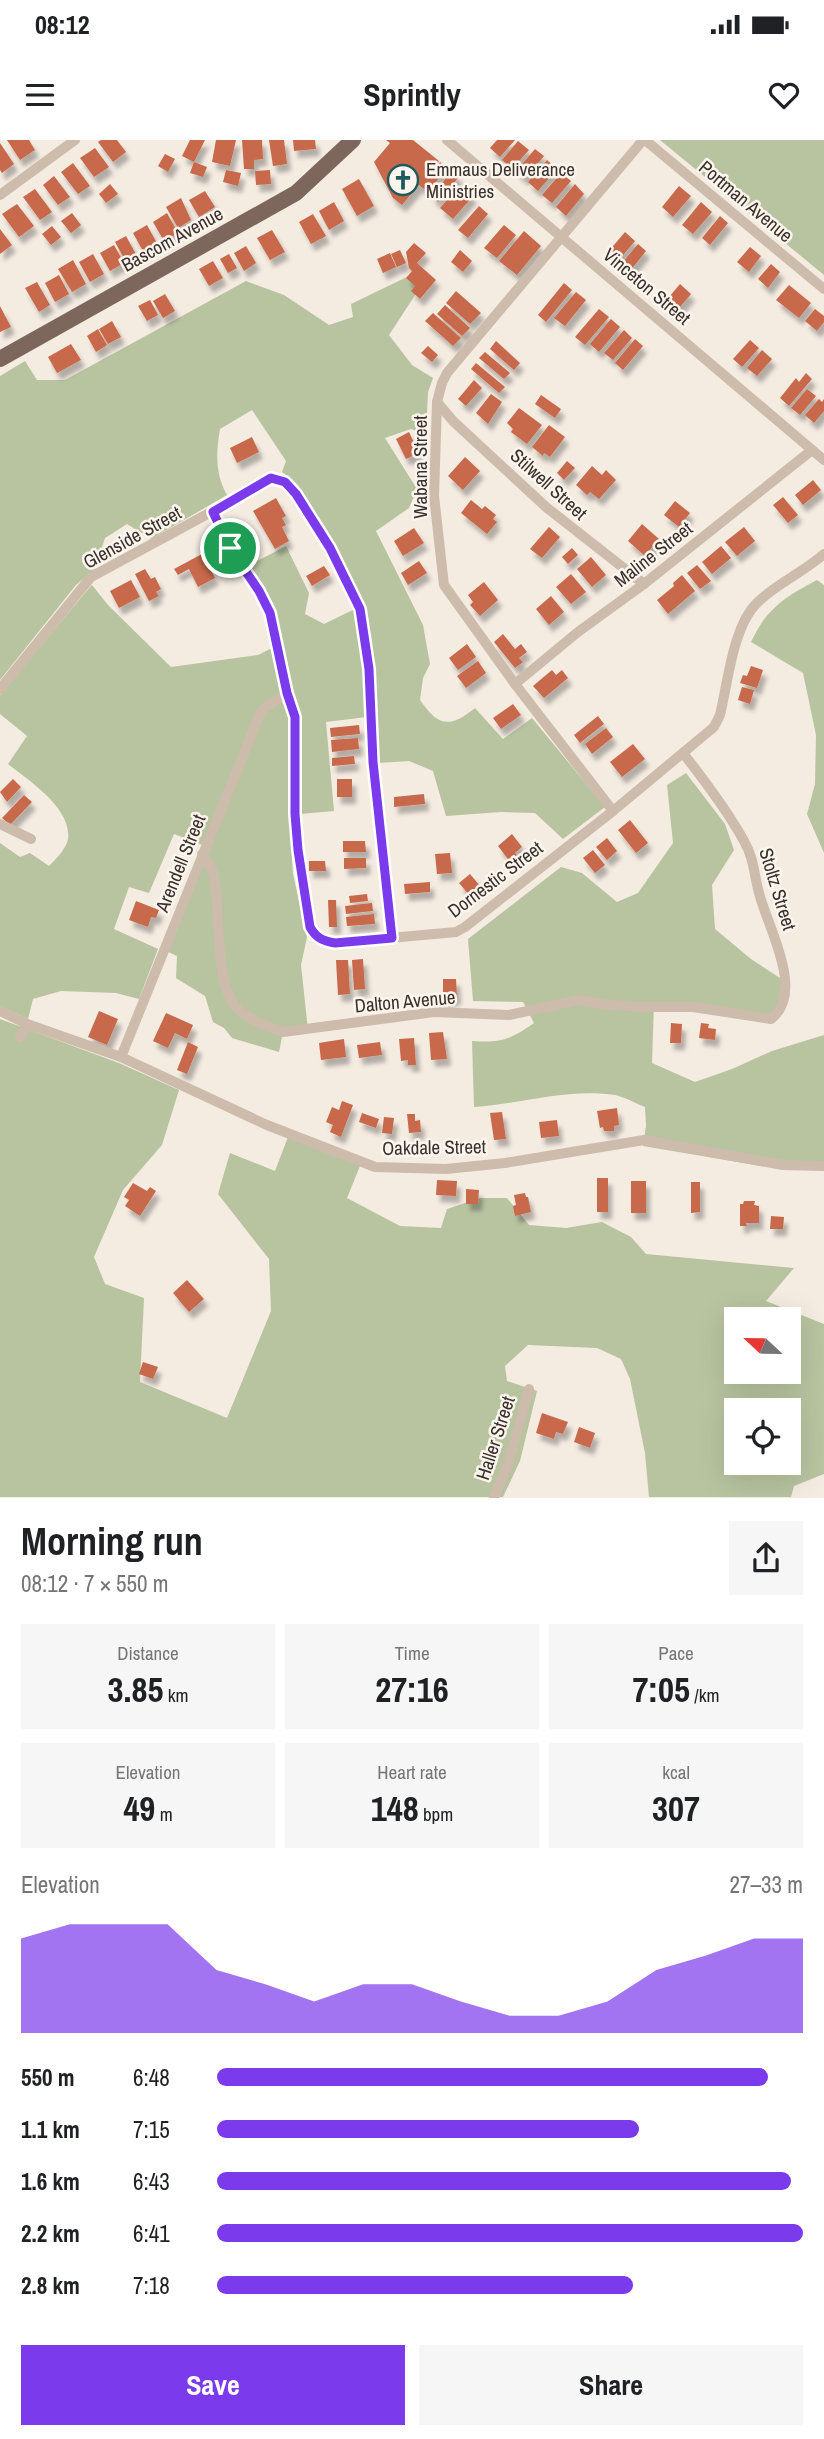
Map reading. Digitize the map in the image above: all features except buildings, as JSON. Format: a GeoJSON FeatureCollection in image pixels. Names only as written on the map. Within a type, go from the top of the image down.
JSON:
{"type":"FeatureCollection","features":[{"type":"Feature","properties":{"kind":"main road","name":"Bascom Avenue"},"geometry":{"type":"LineString","coordinates":[[0,359],[296,193],[353,140]]}},
{"type":"Feature","properties":{"kind":"street"},"geometry":{"type":"LineString","coordinates":[[0,195],[75,140]]}},
{"type":"Feature","properties":{"kind":"street","name":"Vinceton Street"},"geometry":{"type":"LineString","coordinates":[[447,140],[824,459]]}},
{"type":"Feature","properties":{"kind":"street","name":"Wabana Street"},"geometry":{"type":"LineString","coordinates":[[613,811],[515,684],[444,584],[434,496],[437,402],[447,373],[644,140]]}},
{"type":"Feature","properties":{"kind":"street","name":"Portman Avenue"},"geometry":{"type":"LineString","coordinates":[[644,140],[824,289]]}},
{"type":"Feature","properties":{"kind":"street","name":"Stilwell Street"},"geometry":{"type":"LineString","coordinates":[[437,402],[453,421],[546,507],[644,584]]}},
{"type":"Feature","properties":{"kind":"street","name":"Maline Street"},"geometry":{"type":"LineString","coordinates":[[515,684],[812,450]]}},
{"type":"Feature","properties":{"kind":"street","name":"Glenside Street"},"geometry":{"type":"LineString","coordinates":[[0,690],[91,577],[213,512],[265,480],[278,479],[285,482],[296,494],[330,548],[360,609],[369,669],[373,762],[392,938]]}},
{"type":"Feature","properties":{"kind":"street","name":"Dornestic Street"},"geometry":{"type":"LineString","coordinates":[[213,512],[230,548],[259,591],[270,613],[287,693],[295,717],[295,814],[310,927],[314,934],[325,942],[335,943],[449,934],[465,927],[613,811],[710,730],[718,719],[739,634],[752,608],[822,559]]}},
{"type":"Feature","properties":{"kind":"street","name":"Arendell Street"},"geometry":{"type":"LineString","coordinates":[[121,1057],[261,711],[287,693]]}},
{"type":"Feature","properties":{"kind":"street","name":"Stoltz Street"},"geometry":{"type":"LineString","coordinates":[[683,752],[725,809],[746,844],[754,866],[758,892],[776,940],[785,980],[780,1012]]}},
{"type":"Feature","properties":{"kind":"street"},"geometry":{"type":"LineString","coordinates":[[0,824],[31,839]]}},
{"type":"Feature","properties":{"kind":"street","name":"Dalton Avenue"},"geometry":{"type":"LineString","coordinates":[[202,854],[213,872],[224,980],[230,999],[240,1012],[283,1032],[434,1012],[509,1015],[579,1000],[640,1007],[693,1007],[771,1019],[780,1012]]}},
{"type":"Feature","properties":{"kind":"street","name":"Oakdale Street"},"geometry":{"type":"LineString","coordinates":[[0,1011],[27,1024],[121,1057],[267,1125],[375,1167],[446,1169],[505,1163],[644,1140],[783,1164],[824,1166]]}},
{"type":"Feature","properties":{"kind":"street"},"geometry":{"type":"LineString","coordinates":[[20,1037],[27,1024]]}},
{"type":"Feature","properties":{"kind":"street","name":"Haller Street"},"geometry":{"type":"LineString","coordinates":[[495,1497],[509,1465],[529,1389]]}},
{"type":"Feature","properties":{"kind":"green space"},"geometry":{"type":"Polygon","coordinates":[[[660,140],[824,140],[824,275],[660,140]]]}},
{"type":"Feature","properties":{"kind":"green space"},"geometry":{"type":"Polygon","coordinates":[[[413,274],[421,286],[389,335],[412,365],[433,378],[428,392],[426,435],[411,429],[385,438],[417,489],[409,508],[376,531],[423,625],[430,664],[423,678],[420,700],[426,709],[444,722],[458,719],[475,708],[503,739],[532,718],[605,807],[563,839],[535,813],[501,812],[446,816],[433,771],[409,761],[378,763],[375,716],[326,722],[334,811],[289,815],[293,874],[307,937],[301,965],[308,1030],[283,1032],[279,1052],[232,1038],[224,1028],[213,1022],[205,996],[176,978],[177,956],[168,952],[210,848],[174,834],[149,893],[129,887],[114,929],[158,949],[139,999],[116,993],[61,991],[33,999],[28,1019],[0,1006],[0,843],[20,857],[30,853],[49,866],[63,850],[68,839],[63,816],[56,806],[8,764],[27,736],[0,714],[0,695],[90,587],[92,585],[108,605],[171,667],[258,655],[282,643],[272,605],[246,567],[286,546],[309,593],[305,614],[324,624],[363,605],[297,484],[282,472],[286,461],[252,410],[220,429],[218,463],[220,479],[227,495],[151,539],[127,524],[105,538],[95,569],[76,585],[0,680],[0,376],[25,361],[37,380],[65,380],[246,281],[284,295],[329,325],[353,317],[351,304],[413,274]]]}},
{"type":"Feature","properties":{"kind":"green space"},"geometry":{"type":"Polygon","coordinates":[[[817,580],[824,585],[824,853],[807,814],[815,784],[816,735],[803,673],[751,642],[770,612],[795,592],[817,580]]]}},
{"type":"Feature","properties":{"kind":"green space"},"geometry":{"type":"Polygon","coordinates":[[[686,773],[725,824],[734,850],[712,885],[715,929],[751,959],[783,980],[782,1000],[770,1016],[654,1003],[652,1063],[695,1082],[772,1051],[824,1035],[824,1170],[785,1170],[643,1146],[645,1107],[615,1095],[579,1093],[474,1107],[472,1041],[505,1039],[534,1023],[523,1002],[473,1001],[468,939],[561,867],[582,873],[617,902],[638,893],[673,843],[667,785],[686,773]]]}},
{"type":"Feature","properties":{"kind":"green space"},"geometry":{"type":"Polygon","coordinates":[[[0,1019],[119,1063],[179,1090],[162,1145],[123,1190],[94,1257],[105,1284],[144,1298],[140,1382],[227,1418],[271,1311],[269,1259],[218,1194],[230,1153],[275,1171],[288,1137],[360,1166],[347,1198],[400,1226],[441,1228],[447,1209],[480,1198],[507,1198],[529,1225],[566,1228],[602,1222],[631,1237],[646,1254],[794,1268],[766,1301],[781,1307],[724,1307],[724,1384],[802,1384],[802,1315],[824,1324],[824,1474],[794,1486],[791,1497],[649,1497],[645,1453],[630,1379],[621,1359],[597,1348],[528,1345],[505,1366],[507,1381],[537,1391],[520,1461],[503,1497],[0,1497],[0,1019]]]}},
{"type":"Feature","properties":{"kind":"place","name":"Emmaus Deliverance Ministries"},"geometry":{"type":"Point","coordinates":[403,180]}},
{"type":"Feature","properties":{"kind":"route"},"geometry":{"type":"LineString","coordinates":[[271,478],[285,482],[296,494],[330,548],[360,609],[369,669],[373,762],[392,938],[325,942],[314,934],[310,927],[295,814],[295,717],[287,693],[270,613],[259,591],[230,548],[213,512],[265,480],[271,478]]}}]}
